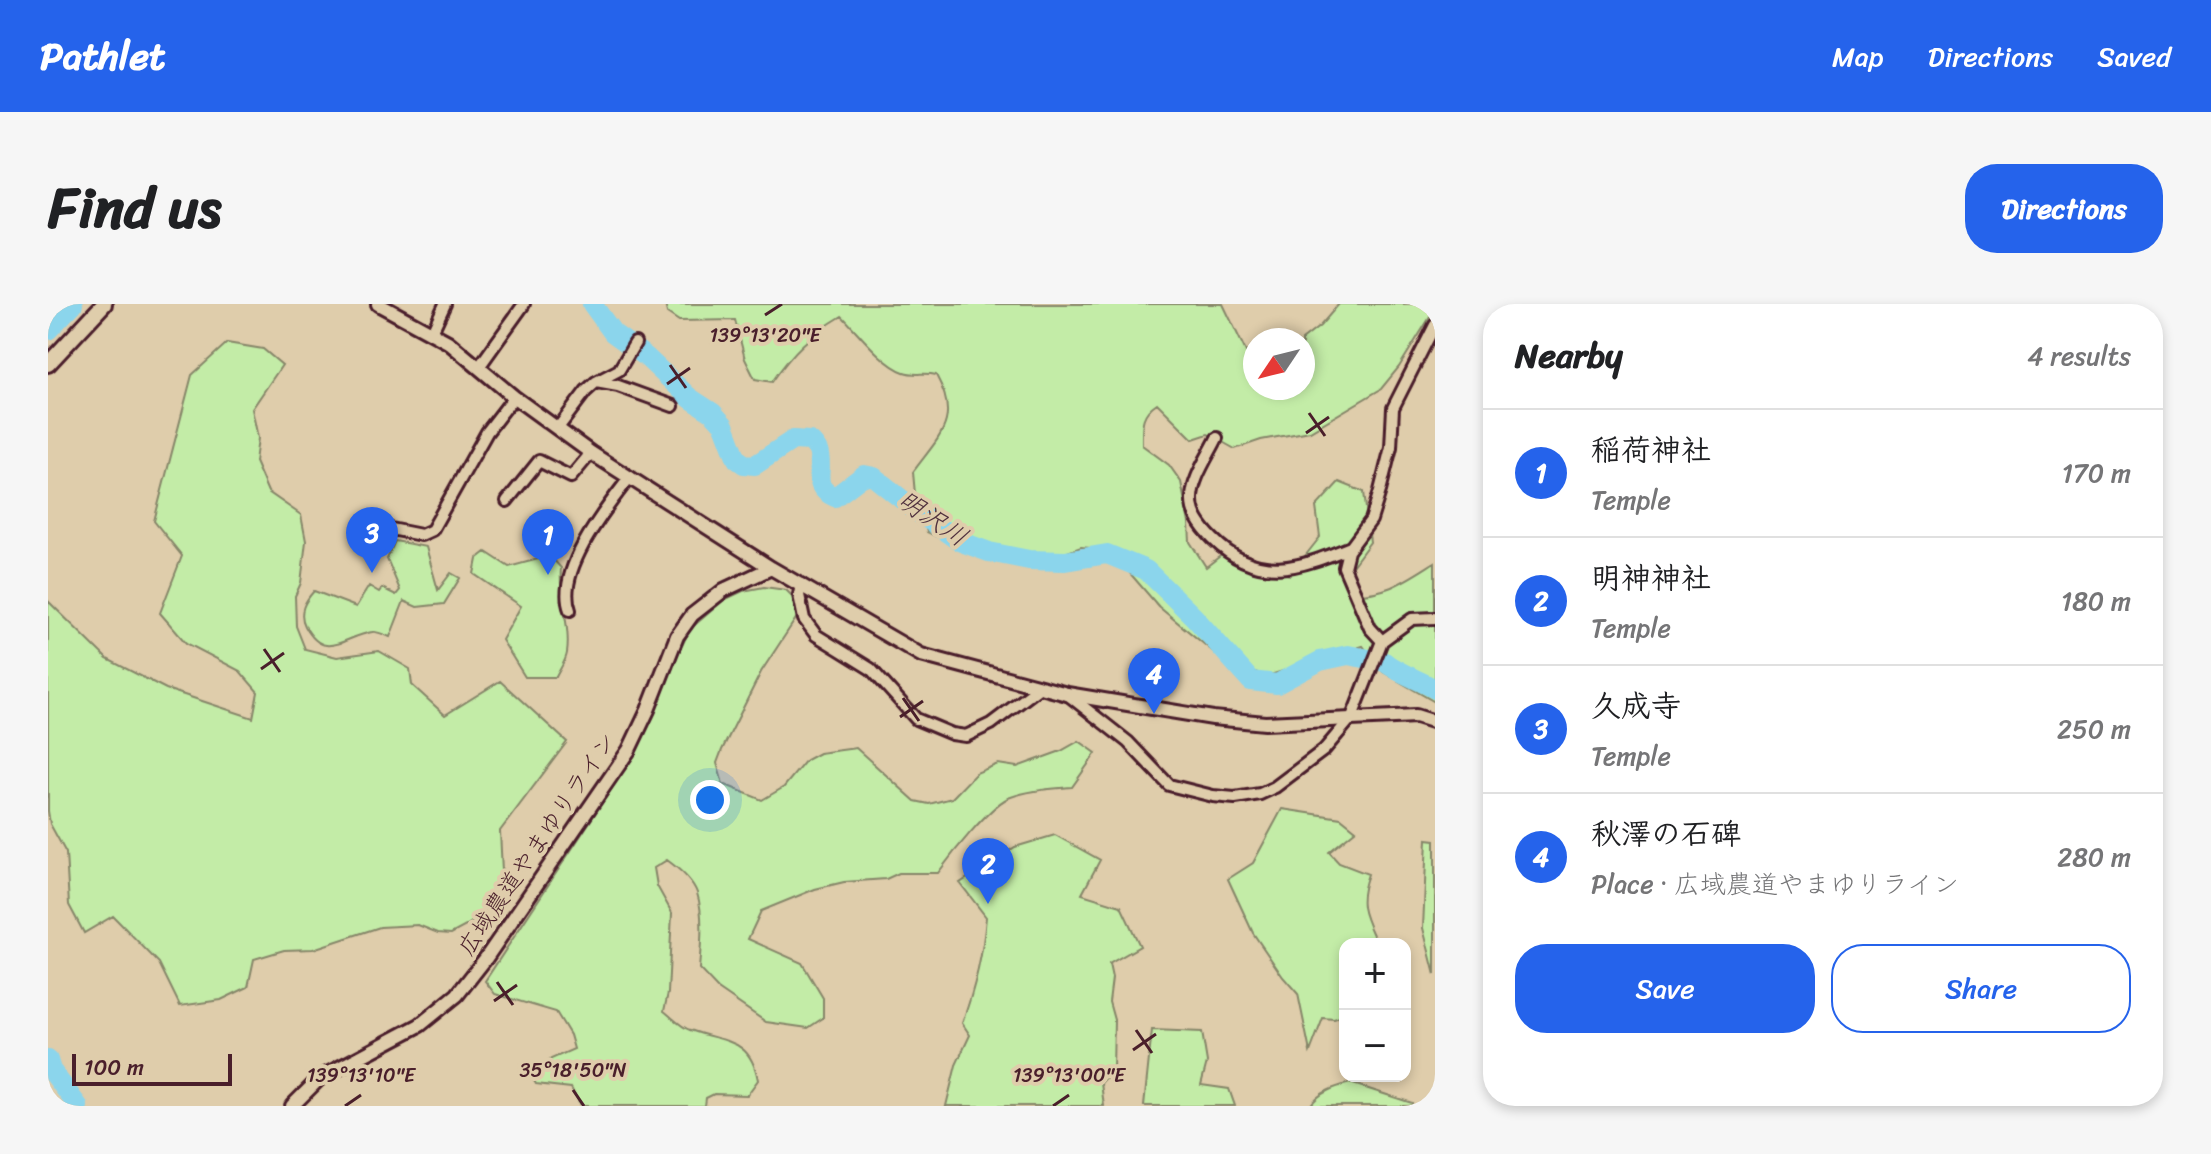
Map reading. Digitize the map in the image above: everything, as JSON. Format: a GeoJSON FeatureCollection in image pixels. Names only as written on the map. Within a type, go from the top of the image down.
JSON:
{"type":"FeatureCollection","features":[{"type":"Feature","properties":{"kind":"main road"},"geometry":{"type":"LineString","coordinates":[[48,364],[104,304]]}},
{"type":"Feature","properties":{"kind":"street"},"geometry":{"type":"LineString","coordinates":[[378,304],[432,332],[591,453],[771,568],[921,655],[1067,694],[1213,718],[1265,723],[1416,716],[1435,722]]}},
{"type":"Feature","properties":{"kind":"street"},"geometry":{"type":"LineString","coordinates":[[432,332],[445,304]]}},
{"type":"Feature","properties":{"kind":"street"},"geometry":{"type":"LineString","coordinates":[[479,367],[524,304]]}},
{"type":"Feature","properties":{"kind":"street"},"geometry":{"type":"LineString","coordinates":[[1382,641],[1370,628],[1344,567],[1351,547],[1371,520],[1380,491],[1391,447],[1393,408],[1435,325]]}},
{"type":"Feature","properties":{"kind":"street"},"geometry":{"type":"LineString","coordinates":[[558,428],[596,382],[619,370],[635,343]]}},
{"type":"Feature","properties":{"kind":"street"},"geometry":{"type":"LineString","coordinates":[[596,382],[618,386],[673,406]]}},
{"type":"Feature","properties":{"kind":"street"},"geometry":{"type":"LineString","coordinates":[[381,527],[421,535],[432,530],[487,432],[514,397]]}},
{"type":"Feature","properties":{"kind":"street"},"geometry":{"type":"LineString","coordinates":[[1217,438],[1196,481],[1192,501],[1197,517],[1217,543],[1255,566],[1275,569],[1298,567],[1351,547]]}},
{"type":"Feature","properties":{"kind":"street"},"geometry":{"type":"LineString","coordinates":[[507,501],[537,462],[542,461],[571,477],[591,453]]}},
{"type":"Feature","properties":{"kind":"street"},"geometry":{"type":"LineString","coordinates":[[570,610],[566,601],[572,568],[602,514],[630,477]]}},
{"type":"Feature","properties":{"kind":"street","name":"広域農道やまゆりライン"},"geometry":{"type":"LineString","coordinates":[[292,1106],[309,1086],[332,1070],[435,1015],[469,982],[629,750],[677,636],[705,602],[771,568]]}},
{"type":"Feature","properties":{"kind":"street"},"geometry":{"type":"LineString","coordinates":[[801,584],[799,595],[804,619],[816,635],[871,669],[916,719],[952,734],[966,736],[991,724],[1040,687]]}},
{"type":"Feature","properties":{"kind":"street"},"geometry":{"type":"LineString","coordinates":[[1067,694],[1128,742],[1169,785],[1224,797],[1260,794],[1275,787],[1324,750],[1352,717],[1382,641],[1412,619],[1435,618]]}},
{"type":"Feature","properties":{"kind":"green space"},"geometry":{"type":"Polygon","coordinates":[[[665,304],[1223,304],[1243,346],[1243,400],[1315,400],[1315,330],[1339,304],[1435,304],[1435,309],[1399,367],[1381,389],[1310,431],[1261,440],[1235,449],[1208,434],[1193,439],[1157,403],[1145,416],[1142,445],[1169,465],[1181,482],[1190,542],[1206,567],[1224,553],[1232,562],[1290,575],[1320,537],[1316,507],[1339,482],[1364,492],[1370,542],[1347,573],[1348,594],[1384,590],[1435,562],[1435,702],[1383,672],[1363,646],[1267,676],[1227,663],[1159,607],[1110,550],[1081,547],[1032,565],[982,557],[927,532],[915,494],[913,472],[939,437],[947,416],[947,404],[936,375],[908,373],[896,368],[879,355],[842,316],[803,344],[772,382],[755,379],[745,359],[735,320],[679,321],[667,313],[665,304]]]}},
{"type":"Feature","properties":{"kind":"green space"},"geometry":{"type":"Polygon","coordinates":[[[227,343],[263,349],[282,365],[252,409],[258,438],[255,462],[268,492],[301,515],[306,541],[301,583],[295,596],[296,626],[305,649],[337,657],[379,651],[410,669],[412,685],[445,715],[500,681],[567,742],[500,831],[502,871],[498,889],[484,913],[466,926],[451,934],[438,933],[418,925],[380,927],[313,949],[284,950],[254,959],[248,987],[221,1000],[180,1006],[159,963],[113,916],[84,933],[69,905],[66,853],[50,824],[48,811],[48,601],[107,659],[166,689],[253,718],[258,692],[240,671],[186,643],[160,613],[182,556],[154,521],[192,375],[227,343]]]}},
{"type":"Feature","properties":{"kind":"green space"},"geometry":{"type":"Polygon","coordinates":[[[395,541],[426,547],[438,590],[451,573],[460,578],[444,604],[417,607],[404,601],[390,637],[372,632],[328,645],[312,637],[303,621],[302,611],[314,591],[356,607],[369,586],[379,592],[382,588],[396,595],[400,590],[387,559],[395,541]]]}},
{"type":"Feature","properties":{"kind":"green space"},"geometry":{"type":"Polygon","coordinates":[[[486,552],[509,567],[552,558],[561,568],[568,643],[566,656],[556,677],[525,677],[502,640],[521,606],[474,574],[477,559],[486,552]]]}},
{"type":"Feature","properties":{"kind":"green space"},"geometry":{"type":"Polygon","coordinates":[[[764,587],[786,590],[796,600],[797,617],[761,672],[722,750],[717,763],[723,784],[762,800],[784,787],[806,760],[819,753],[856,748],[915,801],[929,804],[952,798],[976,773],[998,764],[1017,767],[1079,741],[1096,753],[1072,787],[1023,793],[1000,803],[971,832],[938,873],[899,873],[886,879],[844,882],[815,889],[761,911],[748,939],[802,963],[823,998],[823,1018],[808,1028],[766,1022],[718,989],[699,969],[701,921],[695,888],[667,860],[654,868],[657,886],[672,913],[668,993],[664,1011],[687,1029],[725,1040],[742,1049],[749,1056],[758,1080],[747,1095],[714,1094],[706,1098],[705,1106],[581,1106],[571,1088],[536,1084],[531,1076],[551,1059],[574,1049],[570,1035],[556,1012],[495,994],[485,981],[618,779],[690,629],[724,600],[743,591],[764,587]]]}},
{"type":"Feature","properties":{"kind":"green space"},"geometry":{"type":"Polygon","coordinates":[[[1282,809],[1341,818],[1356,830],[1329,852],[1339,863],[1368,874],[1363,902],[1374,938],[1339,938],[1339,1017],[1323,1018],[1310,1052],[1298,994],[1253,933],[1228,879],[1253,863],[1282,809]]]}},
{"type":"Feature","properties":{"kind":"green space"},"geometry":{"type":"Polygon","coordinates":[[[1055,835],[1100,860],[1082,894],[1121,906],[1140,946],[1109,964],[1112,978],[1109,1002],[1114,1020],[1113,1070],[1101,1083],[1104,1106],[946,1106],[956,1065],[970,1035],[962,1023],[978,971],[986,917],[960,883],[1015,847],[1055,835]]]}},
{"type":"Feature","properties":{"kind":"green space"},"geometry":{"type":"Polygon","coordinates":[[[1427,839],[1435,840],[1435,975],[1423,928],[1427,839]]]}},
{"type":"Feature","properties":{"kind":"green space"},"geometry":{"type":"Polygon","coordinates":[[[1152,1030],[1202,1032],[1207,1062],[1201,1085],[1229,1089],[1235,1106],[1144,1106],[1152,1030]]]}},
{"type":"Feature","properties":{"kind":"green space"},"geometry":{"type":"Polygon","coordinates":[[[1350,1083],[1412,1103],[1411,1106],[1310,1106],[1333,1088],[1350,1083]]]}},
{"type":"Feature","properties":{"kind":"waterway"},"geometry":{"type":"LineString","coordinates":[[48,330],[73,304]]}},
{"type":"Feature","properties":{"kind":"waterway","name":"明沢川"},"geometry":{"type":"LineString","coordinates":[[592,304],[613,333],[645,356],[690,398],[713,413],[724,425],[737,459],[744,464],[755,465],[793,440],[810,441],[820,458],[822,488],[835,497],[864,475],[874,477],[959,541],[989,552],[1029,560],[1065,561],[1107,554],[1146,570],[1194,617],[1251,681],[1277,684],[1320,661],[1348,655],[1385,662],[1435,689]]}},
{"type":"Feature","properties":{"kind":"waterway"},"geometry":{"type":"LineString","coordinates":[[48,1060],[51,1070],[78,1106]]}},
{"type":"Feature","properties":{"kind":"place","name":"久成寺"},"geometry":{"type":"Point","coordinates":[372,573]}},
{"type":"Feature","properties":{"kind":"place","name":"稲荷神社"},"geometry":{"type":"Point","coordinates":[548,575]}},
{"type":"Feature","properties":{"kind":"place","name":"秋澤の石碑"},"geometry":{"type":"Point","coordinates":[1154,714]}},
{"type":"Feature","properties":{"kind":"place","name":"明神神社"},"geometry":{"type":"Point","coordinates":[988,904]}}]}
